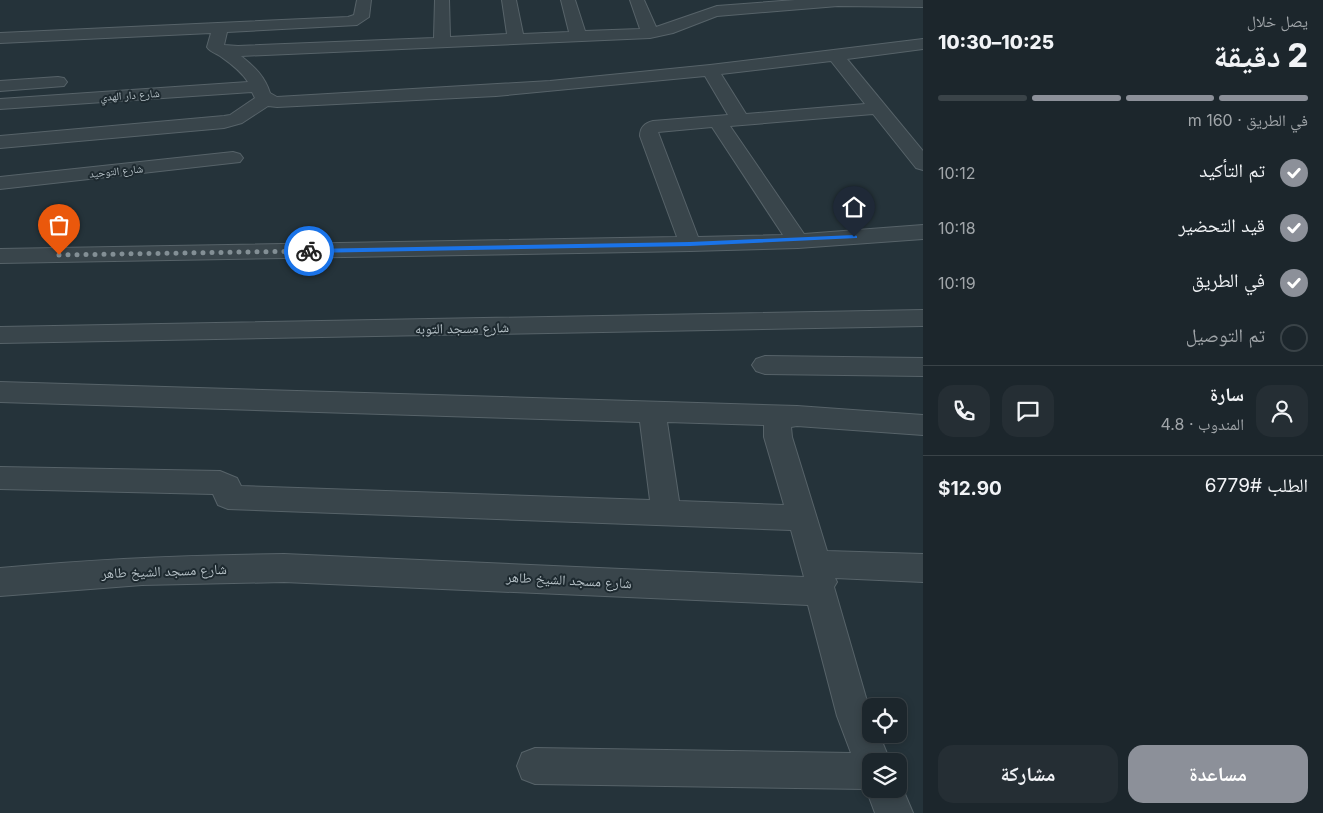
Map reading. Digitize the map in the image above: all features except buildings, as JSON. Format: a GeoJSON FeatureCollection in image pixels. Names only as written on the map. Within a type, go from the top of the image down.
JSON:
{"type":"FeatureCollection","features":[{"type":"Feature","properties":{"kind":"street"},"geometry":{"type":"LineString","coordinates":[[0,38],[350,22],[361,17],[364,0]]}},
{"type":"Feature","properties":{"kind":"street"},"geometry":{"type":"LineString","coordinates":[[442,0],[442,41]]}},
{"type":"Feature","properties":{"kind":"street"},"geometry":{"type":"LineString","coordinates":[[509,0],[516,38]]}},
{"type":"Feature","properties":{"kind":"street"},"geometry":{"type":"LineString","coordinates":[[568,0],[578,36]]}},
{"type":"Feature","properties":{"kind":"street"},"geometry":{"type":"LineString","coordinates":[[637,0],[650,33]]}},
{"type":"Feature","properties":{"kind":"street"},"geometry":{"type":"LineString","coordinates":[[224,51],[650,33],[675,28],[704,14],[717,11],[823,1],[917,2],[923,15]]}},
{"type":"Feature","properties":{"kind":"street"},"geometry":{"type":"LineString","coordinates":[[220,28],[215,47],[224,51],[277,102],[495,91],[710,71],[923,44]]}},
{"type":"Feature","properties":{"kind":"street"},"geometry":{"type":"LineString","coordinates":[[836,56],[923,164]]}},
{"type":"Feature","properties":{"kind":"street"},"geometry":{"type":"LineString","coordinates":[[710,71],[740,119]]}},
{"type":"Feature","properties":{"kind":"street"},"geometry":{"type":"LineString","coordinates":[[135,78],[259,86]]}},
{"type":"Feature","properties":{"kind":"street"},"geometry":{"type":"LineString","coordinates":[[0,86],[77,81]]}},
{"type":"Feature","properties":{"kind":"street"},"geometry":{"type":"LineString","coordinates":[[0,142],[224,122],[241,117],[259,86]]}},
{"type":"Feature","properties":{"kind":"street","name":"شارع دار الهدي"},"geometry":{"type":"LineString","coordinates":[[0,104],[259,86]]}},
{"type":"Feature","properties":{"kind":"street"},"geometry":{"type":"LineString","coordinates":[[690,244],[649,131],[658,126],[876,108]]}},
{"type":"Feature","properties":{"kind":"street"},"geometry":{"type":"LineString","coordinates":[[717,121],[798,240]]}},
{"type":"Feature","properties":{"kind":"street","name":"شارع التوحيد"},"geometry":{"type":"LineString","coordinates":[[0,183],[233,158]]}},
{"type":"Feature","properties":{"kind":"street"},"geometry":{"type":"LineString","coordinates":[[0,256],[690,244],[798,240],[923,232]]}},
{"type":"Feature","properties":{"kind":"street","name":"شارع مسجد التوبه"},"geometry":{"type":"LineString","coordinates":[[0,335],[923,318]]}},
{"type":"Feature","properties":{"kind":"street"},"geometry":{"type":"LineString","coordinates":[[765,365],[923,367]]}},
{"type":"Feature","properties":{"kind":"street"},"geometry":{"type":"LineString","coordinates":[[0,392],[652,411],[788,416],[923,424]]}},
{"type":"Feature","properties":{"kind":"street"},"geometry":{"type":"LineString","coordinates":[[652,411],[666,514]]}},
{"type":"Feature","properties":{"kind":"street"},"geometry":{"type":"LineString","coordinates":[[788,416],[781,419],[777,424],[777,430],[854,716],[869,753]]}},
{"type":"Feature","properties":{"kind":"street"},"geometry":{"type":"LineString","coordinates":[[0,478],[220,483],[227,486],[228,497],[802,518]]}},
{"type":"Feature","properties":{"kind":"street","name":"شارع مسجد الشيخ طاهر"},"geometry":{"type":"LineString","coordinates":[[0,582],[140,570],[284,568],[807,591],[817,575],[923,568]]}},
{"type":"Feature","properties":{"kind":"street"},"geometry":{"type":"LineString","coordinates":[[535,766],[862,771]]}},
{"type":"Feature","properties":{"kind":"street"},"geometry":{"type":"LineString","coordinates":[[888,798],[894,813]]}},
{"type":"Feature","properties":{"kind":"way so far"},"geometry":{"type":"LineString","coordinates":[[59,255],[309,251]]}},
{"type":"Feature","properties":{"kind":"route"},"geometry":{"type":"LineString","coordinates":[[309,251],[690,244],[854,237]]}}]}
